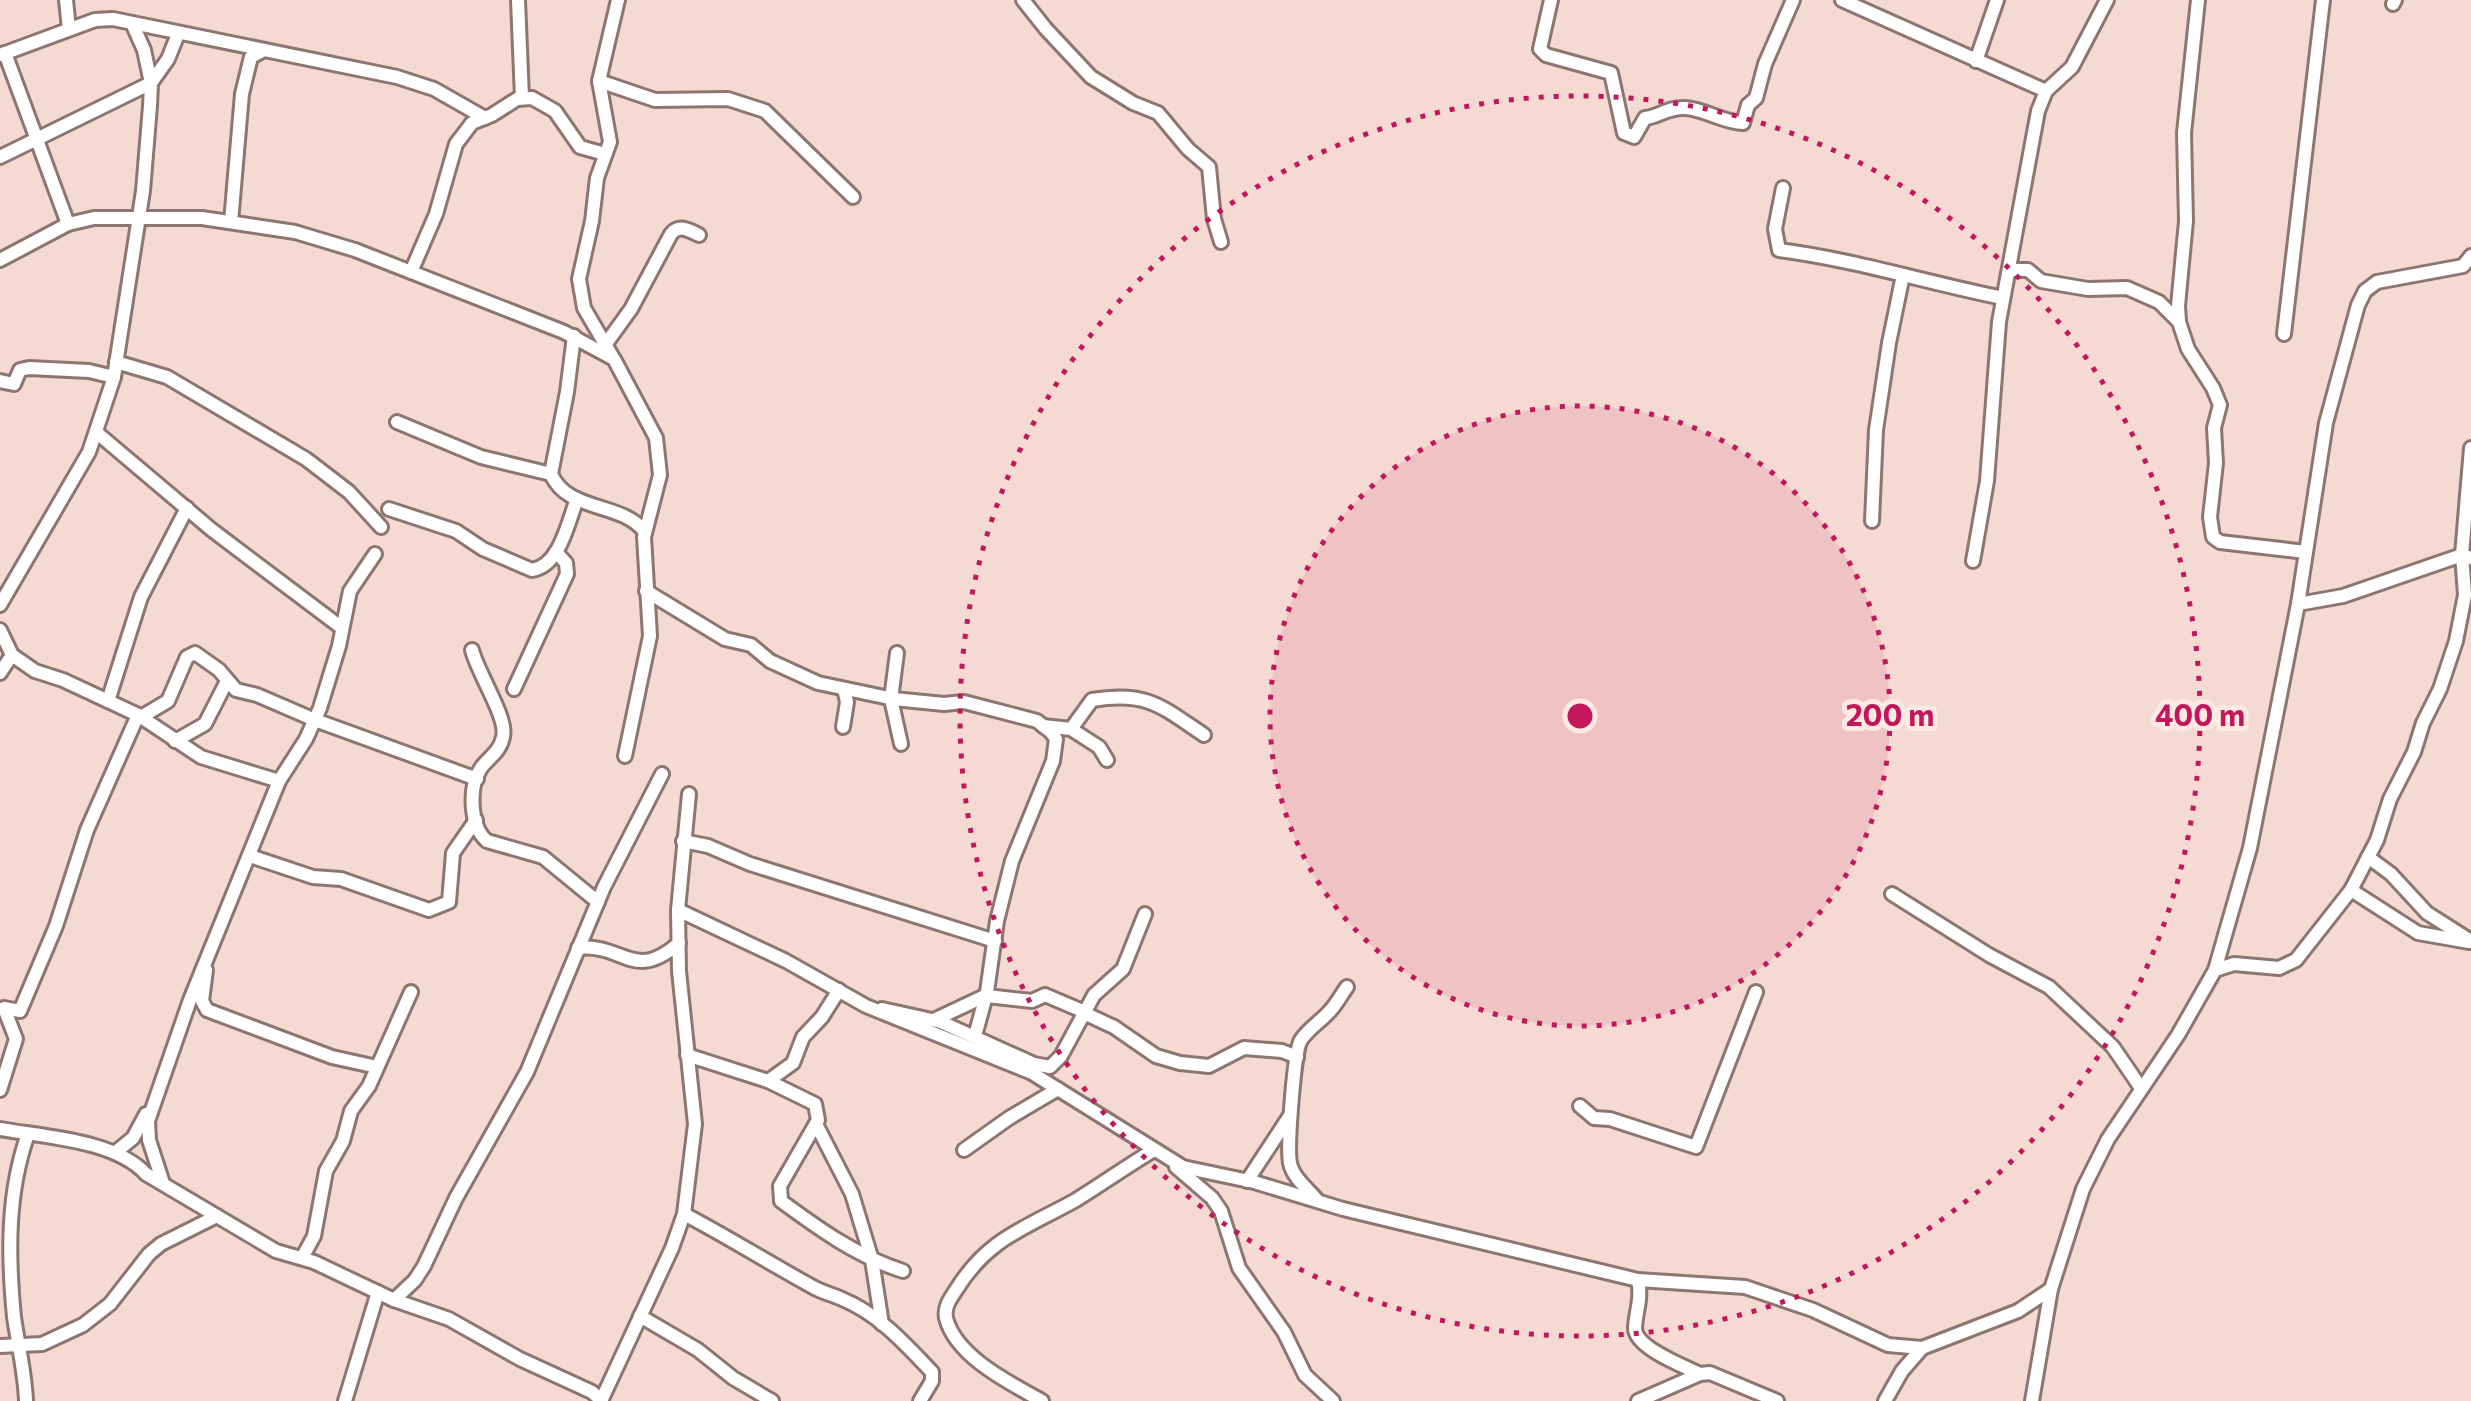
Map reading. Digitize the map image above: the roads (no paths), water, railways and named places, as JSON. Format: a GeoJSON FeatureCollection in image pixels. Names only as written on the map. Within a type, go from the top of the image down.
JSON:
{"type":"FeatureCollection","features":[{"type":"Feature","properties":{"kind":"street"},"geometry":{"type":"LineString","coordinates":[[66,0],[69,28]]}},
{"type":"Feature","properties":{"kind":"street"},"geometry":{"type":"LineString","coordinates":[[518,0],[522,98]]}},
{"type":"Feature","properties":{"kind":"street"},"geometry":{"type":"LineString","coordinates":[[618,0],[598,81],[610,137],[597,178],[594,212],[579,279],[584,308],[659,450],[658,492],[645,532],[650,636],[625,756]]}},
{"type":"Feature","properties":{"kind":"street"},"geometry":{"type":"LineString","coordinates":[[1024,0],[1046,30],[1091,77],[1133,103],[1158,113],[1188,149],[1206,163],[1221,242]]}},
{"type":"Feature","properties":{"kind":"street"},"geometry":{"type":"LineString","coordinates":[[1551,0],[1540,50],[1611,73],[1624,133],[1634,137],[1645,118],[1666,110],[1689,108],[1743,124],[1793,0]]}},
{"type":"Feature","properties":{"kind":"street"},"geometry":{"type":"LineString","coordinates":[[1842,0],[2046,92]]}},
{"type":"Feature","properties":{"kind":"street"},"geometry":{"type":"LineString","coordinates":[[1976,60],[1997,0]]}},
{"type":"Feature","properties":{"kind":"street"},"geometry":{"type":"LineString","coordinates":[[1973,561],[1987,481],[2004,298],[2032,141],[2046,92],[2072,67],[2107,0]]}},
{"type":"Feature","properties":{"kind":"street"},"geometry":{"type":"LineString","coordinates":[[2198,0],[2184,132],[2186,221],[2178,306],[2188,349],[2220,405],[2214,428],[2216,463],[2210,517],[2213,537],[2220,542],[2306,552]]}},
{"type":"Feature","properties":{"kind":"street"},"geometry":{"type":"LineString","coordinates":[[2284,334],[2323,0]]}},
{"type":"Feature","properties":{"kind":"street"},"geometry":{"type":"LineString","coordinates":[[68,224],[2,54],[94,20],[113,19],[419,83],[485,118]]}},
{"type":"Feature","properties":{"kind":"street"},"geometry":{"type":"LineString","coordinates":[[0,605],[88,452],[115,369],[139,216],[151,83],[144,50],[132,23]]}},
{"type":"Feature","properties":{"kind":"street"},"geometry":{"type":"LineString","coordinates":[[0,157],[151,83],[168,59],[178,34]]}},
{"type":"Feature","properties":{"kind":"street"},"geometry":{"type":"LineString","coordinates":[[231,222],[242,94],[251,56],[264,50]]}},
{"type":"Feature","properties":{"kind":"street"},"geometry":{"type":"LineString","coordinates":[[598,81],[655,100],[728,99],[764,112],[852,197]]}},
{"type":"Feature","properties":{"kind":"street"},"geometry":{"type":"LineString","coordinates":[[411,272],[436,214],[456,144],[472,123],[522,98],[546,104],[580,147],[606,154]]}},
{"type":"Feature","properties":{"kind":"street"},"geometry":{"type":"LineString","coordinates":[[1783,188],[1775,230],[1780,250],[1816,254],[2004,298]]}},
{"type":"Feature","properties":{"kind":"street"},"geometry":{"type":"LineString","coordinates":[[0,260],[68,224],[94,218],[139,216],[231,222],[316,238],[574,336],[614,359]]}},
{"type":"Feature","properties":{"kind":"street"},"geometry":{"type":"LineString","coordinates":[[605,345],[631,309],[670,234],[686,228],[699,235]]}},
{"type":"Feature","properties":{"kind":"street"},"geometry":{"type":"LineString","coordinates":[[2032,1401],[2052,1289],[2083,1189],[2108,1139],[2178,1035],[2215,970],[2250,848],[2298,604],[2326,423],[2358,305],[2365,291],[2377,282],[2463,266],[2471,256]]}},
{"type":"Feature","properties":{"kind":"street"},"geometry":{"type":"LineString","coordinates":[[2008,270],[2028,270],[2038,280],[2088,289],[2127,288],[2159,302],[2180,322]]}},
{"type":"Feature","properties":{"kind":"street"},"geometry":{"type":"LineString","coordinates":[[1872,521],[1876,430],[1903,275]]}},
{"type":"Feature","properties":{"kind":"street"},"geometry":{"type":"LineString","coordinates":[[574,336],[552,474],[556,485],[596,508],[618,511],[645,532]]}},
{"type":"Feature","properties":{"kind":"street"},"geometry":{"type":"LineString","coordinates":[[0,381],[14,384],[20,370],[30,368],[115,369],[167,377],[306,459],[349,492],[381,527]]}},
{"type":"Feature","properties":{"kind":"street"},"geometry":{"type":"LineString","coordinates":[[396,422],[481,457],[552,474]]}},
{"type":"Feature","properties":{"kind":"street"},"geometry":{"type":"LineString","coordinates":[[96,432],[276,580],[342,628]]}},
{"type":"Feature","properties":{"kind":"street"},"geometry":{"type":"LineString","coordinates":[[2215,970],[2234,964],[2286,966],[2296,960],[2352,890],[2447,671],[2465,595],[2471,448]]}},
{"type":"Feature","properties":{"kind":"street"},"geometry":{"type":"LineString","coordinates":[[389,509],[456,531],[483,549],[532,570],[544,567],[556,552],[577,498]]}},
{"type":"Feature","properties":{"kind":"street"},"geometry":{"type":"LineString","coordinates":[[108,701],[141,597],[187,508]]}},
{"type":"Feature","properties":{"kind":"street"},"geometry":{"type":"LineString","coordinates":[[514,690],[567,574],[566,562],[556,552]]}},
{"type":"Feature","properties":{"kind":"street"},"geometry":{"type":"LineString","coordinates":[[163,1183],[149,1140],[148,1121],[206,962],[280,781],[315,720],[353,584],[375,554]]}},
{"type":"Feature","properties":{"kind":"street"},"geometry":{"type":"LineString","coordinates":[[2298,604],[2343,596],[2466,556]]}},
{"type":"Feature","properties":{"kind":"street"},"geometry":{"type":"LineString","coordinates":[[646,591],[725,639],[751,645],[770,661],[818,683],[891,699],[964,702],[1037,721],[1056,739],[1056,748],[1012,860],[987,996],[974,1036]]}},
{"type":"Feature","properties":{"kind":"street"},"geometry":{"type":"LineString","coordinates":[[0,630],[12,655],[35,671],[140,716],[200,757],[280,781]]}},
{"type":"Feature","properties":{"kind":"street"},"geometry":{"type":"LineString","coordinates":[[472,650],[476,668],[505,725],[500,747],[477,779],[473,802],[484,839],[544,857],[598,902]]}},
{"type":"Feature","properties":{"kind":"street"},"geometry":{"type":"LineString","coordinates":[[897,653],[891,699],[901,744]]}},
{"type":"Feature","properties":{"kind":"street"},"geometry":{"type":"LineString","coordinates":[[2,1008],[20,1012],[56,926],[86,830],[140,716],[173,695],[190,654],[210,663],[236,690],[477,779]]}},
{"type":"Feature","properties":{"kind":"street"},"geometry":{"type":"LineString","coordinates":[[0,672],[12,655]]}},
{"type":"Feature","properties":{"kind":"street"},"geometry":{"type":"LineString","coordinates":[[175,741],[204,724],[227,680]]}},
{"type":"Feature","properties":{"kind":"street"},"geometry":{"type":"LineString","coordinates":[[843,726],[844,689]]}},
{"type":"Feature","properties":{"kind":"street"},"geometry":{"type":"LineString","coordinates":[[1071,730],[1092,700],[1137,696],[1151,700],[1204,734]]}},
{"type":"Feature","properties":{"kind":"street"},"geometry":{"type":"LineString","coordinates":[[1043,726],[1071,730],[1099,747],[1108,760]]}},
{"type":"Feature","properties":{"kind":"street"},"geometry":{"type":"LineString","coordinates":[[394,1300],[424,1266],[456,1198],[528,1072],[598,902],[662,774]]}},
{"type":"Feature","properties":{"kind":"street"},"geometry":{"type":"LineString","coordinates":[[0,1130],[117,1151],[276,1251],[302,1258],[394,1300],[448,1319],[520,1359],[592,1392],[601,1401],[679,1234],[684,1214],[695,1110],[686,1056],[678,943],[689,794]]}},
{"type":"Feature","properties":{"kind":"street"},"geometry":{"type":"LineString","coordinates":[[250,856],[314,876],[341,879],[429,910],[449,902],[454,853],[476,820]]}},
{"type":"Feature","properties":{"kind":"street"},"geometry":{"type":"LineString","coordinates":[[683,841],[995,941]]}},
{"type":"Feature","properties":{"kind":"street"},"geometry":{"type":"LineString","coordinates":[[2368,857],[2427,913],[2471,942]]}},
{"type":"Feature","properties":{"kind":"street"},"geometry":{"type":"LineString","coordinates":[[2352,890],[2418,933],[2471,942]]}},
{"type":"Feature","properties":{"kind":"street"},"geometry":{"type":"LineString","coordinates":[[1892,894],[2048,988],[2112,1046],[2141,1088]]}},
{"type":"Feature","properties":{"kind":"street"},"geometry":{"type":"LineString","coordinates":[[678,910],[786,960],[866,1006],[1032,1072],[1171,1162],[1221,1211],[1239,1268],[1284,1332],[1305,1375],[1333,1401]]}},
{"type":"Feature","properties":{"kind":"street"},"geometry":{"type":"LineString","coordinates":[[866,1006],[934,1020],[1034,1064],[1050,1067],[1061,1056],[1094,995],[1123,970],[1144,914]]}},
{"type":"Feature","properties":{"kind":"street"},"geometry":{"type":"LineString","coordinates":[[578,948],[600,946],[626,960],[640,962],[655,960],[678,943]]}},
{"type":"Feature","properties":{"kind":"street"},"geometry":{"type":"LineString","coordinates":[[206,962],[202,1001],[206,1010],[332,1057],[377,1067]]}},
{"type":"Feature","properties":{"kind":"street"},"geometry":{"type":"LineString","coordinates":[[1319,1202],[1295,1176],[1290,1164],[1290,1115],[1297,1057],[1301,1040],[1330,1012],[1347,986]]}},
{"type":"Feature","properties":{"kind":"street"},"geometry":{"type":"LineString","coordinates":[[768,1081],[792,1063],[803,1036],[822,1018],[839,990]]}},
{"type":"Feature","properties":{"kind":"street"},"geometry":{"type":"LineString","coordinates":[[302,1258],[314,1236],[326,1170],[411,992]]}},
{"type":"Feature","properties":{"kind":"street"},"geometry":{"type":"LineString","coordinates":[[1580,1106],[1594,1118],[1610,1119],[1696,1147],[1756,992]]}},
{"type":"Feature","properties":{"kind":"street"},"geometry":{"type":"LineString","coordinates":[[934,1020],[987,996],[1032,1001],[1045,996],[1114,1027],[1156,1056],[1180,1063],[1210,1066],[1244,1048],[1282,1051],[1297,1057]]}},
{"type":"Feature","properties":{"kind":"street"},"geometry":{"type":"LineString","coordinates":[[0,1090],[16,1038],[2,1008]]}},
{"type":"Feature","properties":{"kind":"street"},"geometry":{"type":"LineString","coordinates":[[117,1151],[133,1138],[174,1052]]}},
{"type":"Feature","properties":{"kind":"street"},"geometry":{"type":"LineString","coordinates":[[686,1056],[768,1081],[814,1104],[816,1124],[852,1194],[872,1260],[882,1324]]}},
{"type":"Feature","properties":{"kind":"street"},"geometry":{"type":"LineString","coordinates":[[964,1150],[1058,1090]]}},
{"type":"Feature","properties":{"kind":"street"},"geometry":{"type":"LineString","coordinates":[[1248,1181],[1290,1115]]}},
{"type":"Feature","properties":{"kind":"street"},"geometry":{"type":"LineString","coordinates":[[816,1124],[778,1196],[872,1260],[903,1271]]}},
{"type":"Feature","properties":{"kind":"street"},"geometry":{"type":"LineString","coordinates":[[26,1401],[21,1346],[6,1267],[12,1191],[28,1134]]}},
{"type":"Feature","properties":{"kind":"street"},"geometry":{"type":"LineString","coordinates":[[1042,1401],[974,1360],[946,1320],[946,1306],[966,1274],[999,1239],[1079,1198],[1154,1150]]}},
{"type":"Feature","properties":{"kind":"street"},"geometry":{"type":"LineString","coordinates":[[1171,1162],[1638,1280],[1745,1287],[1813,1310],[1888,1346],[1922,1348]]}},
{"type":"Feature","properties":{"kind":"street"},"geometry":{"type":"LineString","coordinates":[[684,1214],[810,1286],[843,1299],[911,1346],[932,1372],[932,1381],[920,1401]]}},
{"type":"Feature","properties":{"kind":"street"},"geometry":{"type":"LineString","coordinates":[[0,1346],[42,1344],[83,1325],[110,1304],[160,1244],[217,1216]]}},
{"type":"Feature","properties":{"kind":"street"},"geometry":{"type":"LineString","coordinates":[[1638,1280],[1642,1296],[1635,1328],[1638,1339],[1700,1374]]}},
{"type":"Feature","properties":{"kind":"street"},"geometry":{"type":"LineString","coordinates":[[1885,1401],[1902,1371],[1922,1348],[2018,1311],[2052,1289]]}},
{"type":"Feature","properties":{"kind":"street"},"geometry":{"type":"LineString","coordinates":[[345,1401],[378,1292]]}},
{"type":"Feature","properties":{"kind":"street"},"geometry":{"type":"LineString","coordinates":[[640,1316],[772,1401]]}},
{"type":"Feature","properties":{"kind":"street"},"geometry":{"type":"LineString","coordinates":[[1638,1401],[1700,1374],[1716,1374],[1777,1401]]}}]}
